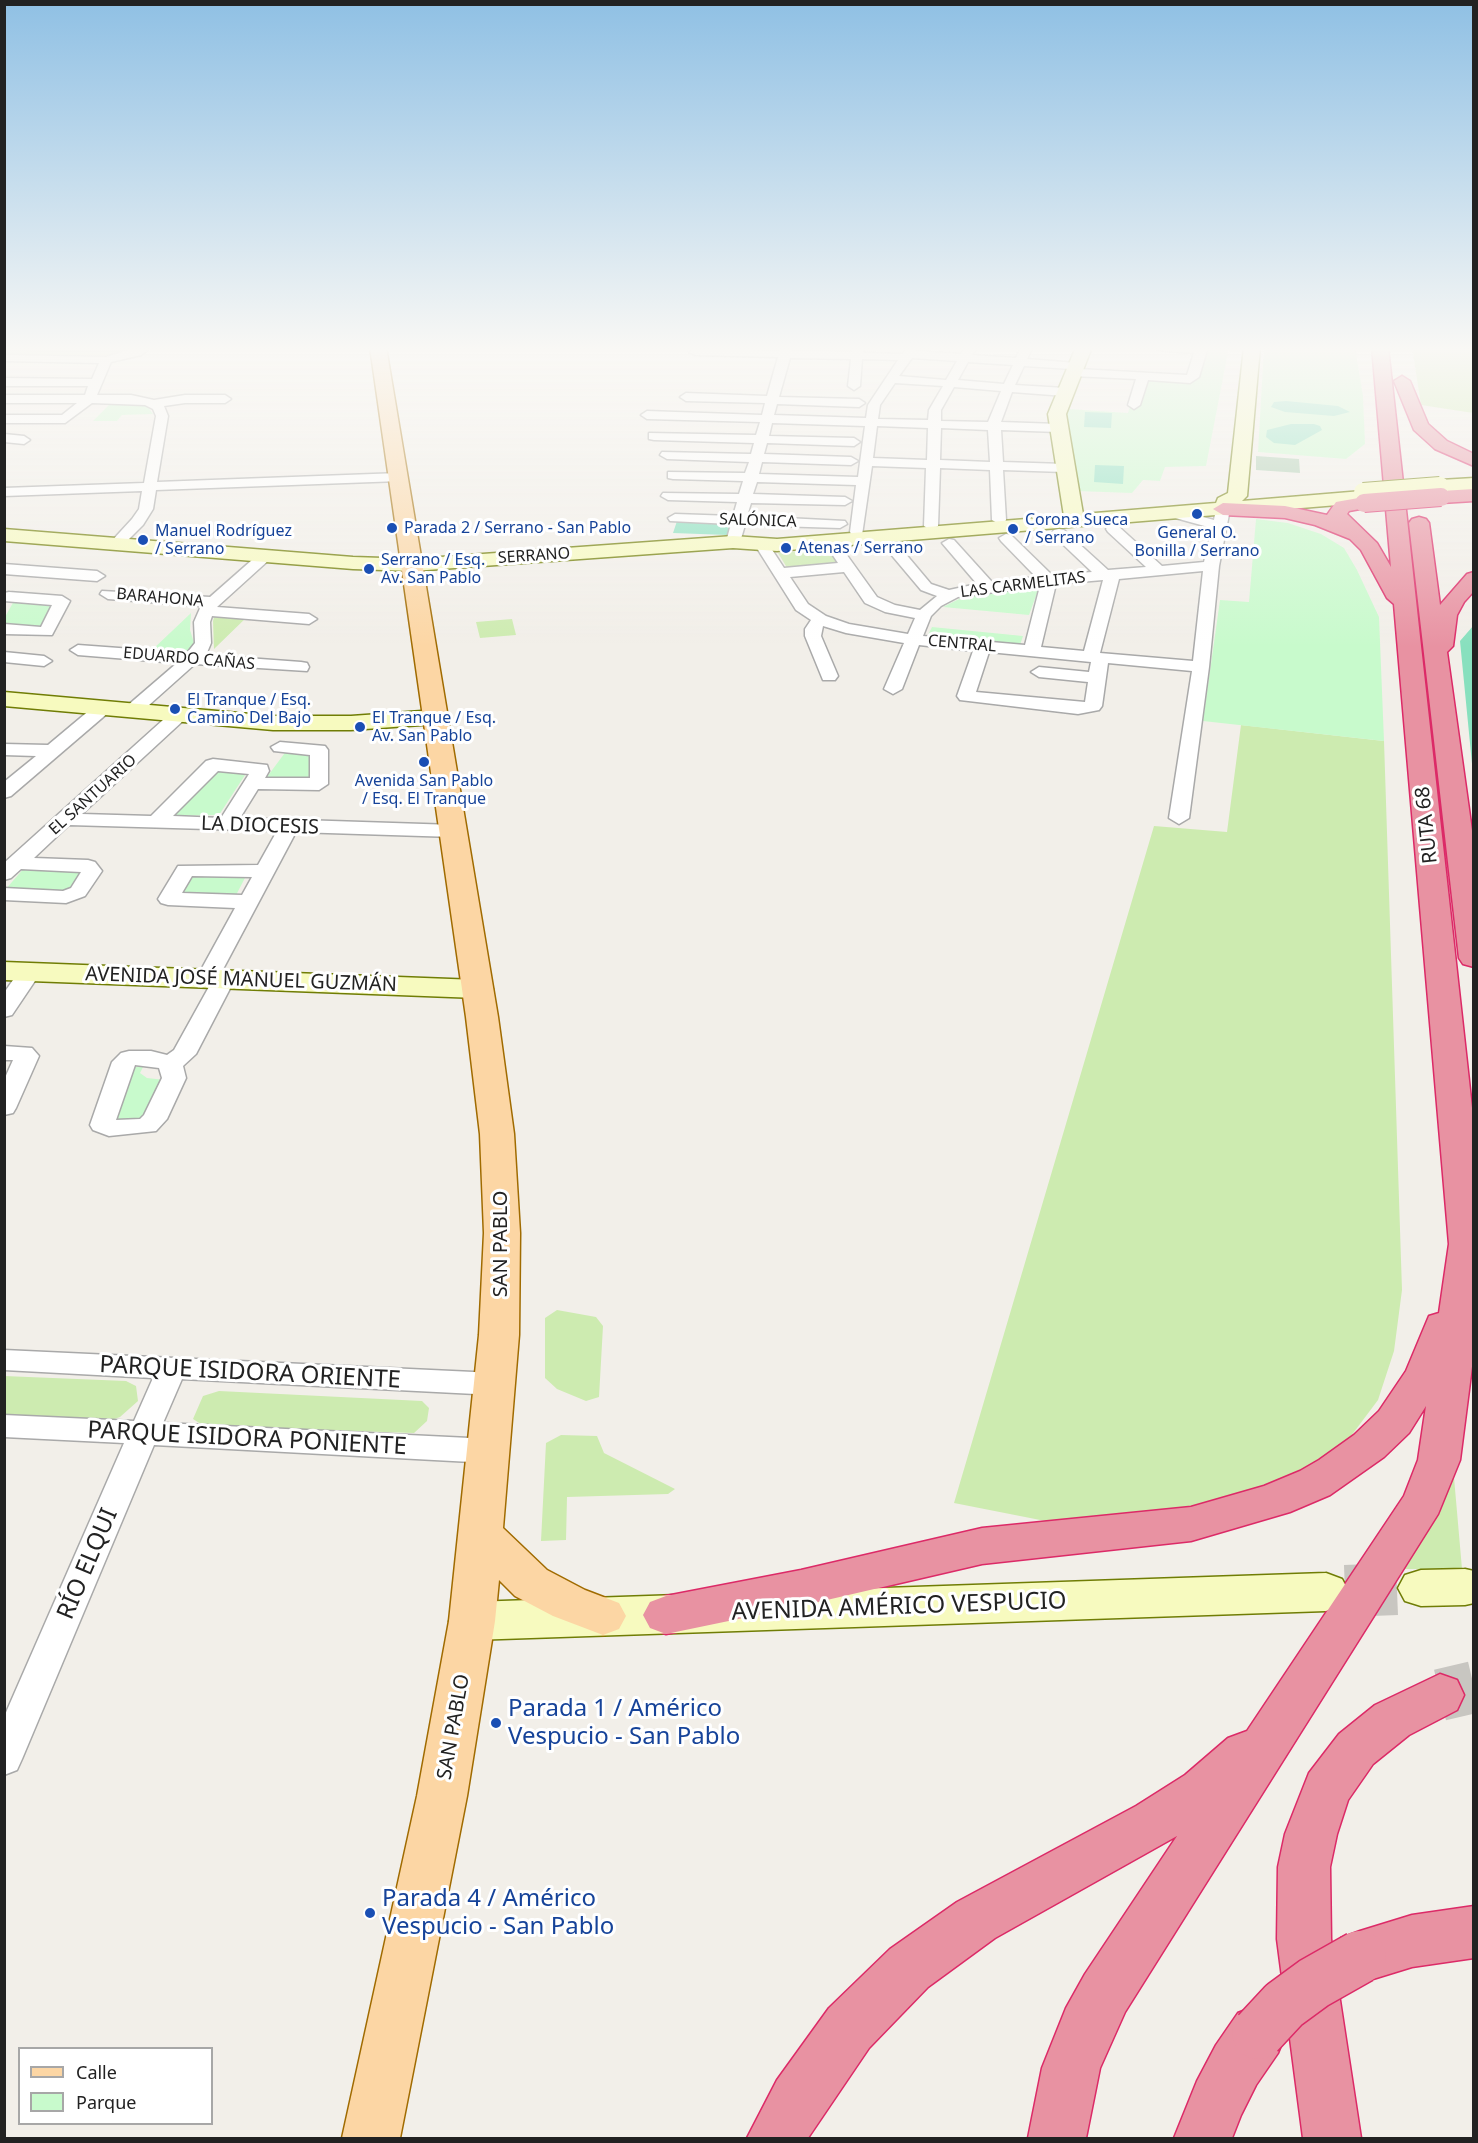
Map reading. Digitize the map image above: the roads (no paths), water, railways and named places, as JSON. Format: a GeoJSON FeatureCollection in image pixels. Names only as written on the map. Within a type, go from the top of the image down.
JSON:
{"type":"FeatureCollection","features":[{"type":"Feature","properties":{"kind":"highway","name":"RUTA 68"},"geometry":{"type":"LineString","coordinates":[[1390,447],[1473,1303]]}},
{"type":"Feature","properties":{"kind":"highway"},"geometry":{"type":"LineString","coordinates":[[1445,447],[1473,461]]}},
{"type":"Feature","properties":{"kind":"highway","name":"RUTA 68"},"geometry":{"type":"LineString","coordinates":[[1412,469],[1473,958]]}},
{"type":"Feature","properties":{"kind":"highway"},"geometry":{"type":"LineString","coordinates":[[1406,614],[1375,555],[1337,518],[1336,512],[1343,506],[1363,497],[1441,491],[1473,495]]}},
{"type":"Feature","properties":{"kind":"highway"},"geometry":{"type":"LineString","coordinates":[[1222,512],[1285,512],[1321,520],[1355,534]]}},
{"type":"Feature","properties":{"kind":"highway"},"geometry":{"type":"LineString","coordinates":[[1438,675],[1446,615],[1454,599],[1473,578]]}},
{"type":"Feature","properties":{"kind":"highway"},"geometry":{"type":"LineString","coordinates":[[666,1615],[801,1588],[982,1546],[1191,1524],[1247,1509],[1297,1491],[1353,1459],[1381,1435],[1403,1410],[1434,1355],[1468,1243]]}},
{"type":"Feature","properties":{"kind":"highway"},"geometry":{"type":"LineString","coordinates":[[1057,2139],[1071,2068],[1086,2028],[1130,1952],[1410,1526],[1432,1479],[1439,1460],[1445,1423],[1468,1243]]}},
{"type":"Feature","properties":{"kind":"highway"},"geometry":{"type":"LineString","coordinates":[[1332,2139],[1304,1940],[1302,1902],[1304,1867],[1311,1834],[1327,1789],[1356,1749],[1392,1720],[1440,1695]]}},
{"type":"Feature","properties":{"kind":"highway"},"geometry":{"type":"LineString","coordinates":[[776,2139],[797,2100],[842,2037],[877,1998],[909,1968],[942,1942],[986,1914],[1123,1840],[1203,1791],[1282,1718]]}},
{"type":"Feature","properties":{"kind":"highway"},"geometry":{"type":"LineString","coordinates":[[1203,2139],[1226,2083],[1258,2033],[1284,2006],[1314,1983],[1360,1957],[1412,1941],[1473,1932]]}},
{"type":"Feature","properties":{"kind":"main road","name":"SAN PABLO"},"geometry":{"type":"LineString","coordinates":[[371,2139],[442,1796],[472,1621],[502,1287],[501,1185],[497,1134],[454,831],[395,447]]}},
{"type":"Feature","properties":{"kind":"main road"},"geometry":{"type":"LineString","coordinates":[[1061,447],[1073,514]]}},
{"type":"Feature","properties":{"kind":"main road"},"geometry":{"type":"LineString","coordinates":[[1222,512],[1229,447]]}},
{"type":"Feature","properties":{"kind":"main road"},"geometry":{"type":"LineString","coordinates":[[1222,512],[1237,496],[1242,447]]}},
{"type":"Feature","properties":{"kind":"main road"},"geometry":{"type":"LineString","coordinates":[[1441,491],[1473,484]]}},
{"type":"Feature","properties":{"kind":"main road"},"geometry":{"type":"LineString","coordinates":[[1441,491],[1473,489]]}},
{"type":"Feature","properties":{"kind":"main road","name":"SERRANO"},"geometry":{"type":"LineString","coordinates":[[8,537],[353,563],[412,565],[737,542],[762,545],[1173,513],[1222,512],[1363,497]]}},
{"type":"Feature","properties":{"kind":"main road","name":"SERRANO"},"geometry":{"type":"LineString","coordinates":[[737,542],[747,538],[849,528],[931,526],[1002,529],[1073,514],[1222,512]]}},
{"type":"Feature","properties":{"kind":"main road"},"geometry":{"type":"LineString","coordinates":[[4,699],[296,724],[436,717]]}},
{"type":"Feature","properties":{"kind":"main road","name":"AVENIDA JOSÉ MANUEL GUZMÁN"},"geometry":{"type":"LineString","coordinates":[[17,971],[477,989]]}},
{"type":"Feature","properties":{"kind":"main road"},"geometry":{"type":"LineString","coordinates":[[481,1535],[531,1583],[569,1603],[603,1616]]}},
{"type":"Feature","properties":{"kind":"main road"},"geometry":{"type":"LineString","coordinates":[[1421,1588],[1465,1587]]}},
{"type":"Feature","properties":{"kind":"main road","name":"AVENIDA AMÉRICO VESPUCIO"},"geometry":{"type":"LineString","coordinates":[[472,1621],[1326,1592]]}},
{"type":"Feature","properties":{"kind":"street"},"geometry":{"type":"LineString","coordinates":[[116,544],[144,514],[157,447]]}},
{"type":"Feature","properties":{"kind":"street"},"geometry":{"type":"LineString","coordinates":[[737,542],[738,520],[759,447]]}},
{"type":"Feature","properties":{"kind":"street"},"geometry":{"type":"LineString","coordinates":[[849,528],[864,481],[869,447]]}},
{"type":"Feature","properties":{"kind":"street"},"geometry":{"type":"LineString","coordinates":[[931,526],[932,447]]}},
{"type":"Feature","properties":{"kind":"street"},"geometry":{"type":"LineString","coordinates":[[995,447],[1002,529],[1048,580],[1032,650]]}},
{"type":"Feature","properties":{"kind":"street"},"geometry":{"type":"LineString","coordinates":[[667,455],[851,461]]}},
{"type":"Feature","properties":{"kind":"street"},"geometry":{"type":"LineString","coordinates":[[867,462],[1064,468]]}},
{"type":"Feature","properties":{"kind":"street"},"geometry":{"type":"LineString","coordinates":[[673,475],[864,481]]}},
{"type":"Feature","properties":{"kind":"street"},"geometry":{"type":"LineString","coordinates":[[4,492],[400,477]]}},
{"type":"Feature","properties":{"kind":"street"},"geometry":{"type":"LineString","coordinates":[[668,496],[845,501]]}},
{"type":"Feature","properties":{"kind":"street"},"geometry":{"type":"LineString","coordinates":[[1179,818],[1201,667],[1211,566],[1222,512]]}},
{"type":"Feature","properties":{"kind":"street","name":"SALÓNICA"},"geometry":{"type":"LineString","coordinates":[[675,518],[849,528]]}},
{"type":"Feature","properties":{"kind":"street"},"geometry":{"type":"LineString","coordinates":[[1113,529],[1159,571]]}},
{"type":"Feature","properties":{"kind":"street"},"geometry":{"type":"LineString","coordinates":[[983,646],[966,696],[1085,710],[1094,706],[1098,678],[1095,657],[1108,575],[1059,533]]}},
{"type":"Feature","properties":{"kind":"street"},"geometry":{"type":"LineString","coordinates":[[949,543],[987,586]]}},
{"type":"Feature","properties":{"kind":"street","name":"CENTRAL"},"geometry":{"type":"LineString","coordinates":[[762,545],[798,602],[820,619],[856,631],[914,640],[1201,667]]}},
{"type":"Feature","properties":{"kind":"street"},"geometry":{"type":"LineString","coordinates":[[894,549],[926,587],[949,595]]}},
{"type":"Feature","properties":{"kind":"street"},"geometry":{"type":"LineString","coordinates":[[133,710],[192,659],[202,647],[202,622],[209,607],[266,556]]}},
{"type":"Feature","properties":{"kind":"street"},"geometry":{"type":"LineString","coordinates":[[780,573],[843,561],[868,598],[875,603],[891,609],[924,615]]}},
{"type":"Feature","properties":{"kind":"street","name":"LAS CARMELITAS"},"geometry":{"type":"LineString","coordinates":[[893,689],[924,615],[935,603],[949,595],[987,586],[1211,566]]}},
{"type":"Feature","properties":{"kind":"street"},"geometry":{"type":"LineString","coordinates":[[4,568],[97,576]]}},
{"type":"Feature","properties":{"kind":"street","name":"BARAHONA"},"geometry":{"type":"LineString","coordinates":[[108,594],[309,619]]}},
{"type":"Feature","properties":{"kind":"street"},"geometry":{"type":"LineString","coordinates":[[4,629],[46,632],[62,601],[6,596]]}},
{"type":"Feature","properties":{"kind":"street"},"geometry":{"type":"LineString","coordinates":[[820,619],[813,629],[813,636],[829,676]]}},
{"type":"Feature","properties":{"kind":"street","name":"EDUARDO CAÑAS"},"geometry":{"type":"LineString","coordinates":[[78,650],[301,668]]}},
{"type":"Feature","properties":{"kind":"street"},"geometry":{"type":"LineString","coordinates":[[4,657],[44,661]]}},
{"type":"Feature","properties":{"kind":"street"},"geometry":{"type":"LineString","coordinates":[[1039,672],[1098,678]]}},
{"type":"Feature","properties":{"kind":"street"},"geometry":{"type":"LineString","coordinates":[[7,788],[104,708]]}},
{"type":"Feature","properties":{"kind":"street","name":"EL SANTUARIO"},"geometry":{"type":"LineString","coordinates":[[10,868],[180,715]]}},
{"type":"Feature","properties":{"kind":"street"},"geometry":{"type":"LineString","coordinates":[[226,825],[255,776],[296,724]]}},
{"type":"Feature","properties":{"kind":"street"},"geometry":{"type":"LineString","coordinates":[[156,822],[213,765],[255,776],[320,784],[319,750],[280,747]]}},
{"type":"Feature","properties":{"kind":"street"},"geometry":{"type":"LineString","coordinates":[[4,749],[53,751]]}},
{"type":"Feature","properties":{"kind":"street","name":"LA DIOCESIS"},"geometry":{"type":"LineString","coordinates":[[67,819],[454,831]]}},
{"type":"Feature","properties":{"kind":"street"},"geometry":{"type":"LineString","coordinates":[[170,1064],[184,1054],[248,902],[289,827]]}},
{"type":"Feature","properties":{"kind":"street"},"geometry":{"type":"LineString","coordinates":[[4,894],[66,897],[78,892],[92,872],[88,866],[10,868]]}},
{"type":"Feature","properties":{"kind":"street"},"geometry":{"type":"LineString","coordinates":[[248,902],[168,899],[185,870],[266,872]]}},
{"type":"Feature","properties":{"kind":"street"},"geometry":{"type":"LineString","coordinates":[[4,1010],[17,971]]}},
{"type":"Feature","properties":{"kind":"street"},"geometry":{"type":"LineString","coordinates":[[4,1053],[24,1053],[27,1056],[4,1108]]}},
{"type":"Feature","properties":{"kind":"street","name":"PARQUE ISIDORA ORIENTE"},"geometry":{"type":"LineString","coordinates":[[4,1360],[171,1370],[495,1384]]}},
{"type":"Feature","properties":{"kind":"street","name":"RÍO ELQUI"},"geometry":{"type":"LineString","coordinates":[[4,1759],[171,1370]]}},
{"type":"Feature","properties":{"kind":"street","name":"PARQUE ISIDORA PONIENTE"},"geometry":{"type":"LineString","coordinates":[[4,1426],[143,1435],[489,1451]]}},
{"type":"Feature","properties":{"kind":"tunnel"},"geometry":{"type":"LineString","coordinates":[[1345,1591],[1421,1588]]}},
{"type":"Feature","properties":{"kind":"tunnel"},"geometry":{"type":"LineString","coordinates":[[1440,1695],[1474,1687]]}},
{"type":"Feature","properties":{"kind":"place","name":"General O. Bonilla / Serrano"},"geometry":{"type":"Point","coordinates":[1197,514]}},
{"type":"Feature","properties":{"kind":"place","name":"Parada 2 / Serrano - San Pablo"},"geometry":{"type":"Point","coordinates":[392,528]}},
{"type":"Feature","properties":{"kind":"place","name":"Corona Sueca / Serrano"},"geometry":{"type":"Point","coordinates":[1013,529]}},
{"type":"Feature","properties":{"kind":"place","name":"Manuel Rodríguez / Serrano"},"geometry":{"type":"Point","coordinates":[143,540]}},
{"type":"Feature","properties":{"kind":"place","name":"Atenas / Serrano"},"geometry":{"type":"Point","coordinates":[786,548]}},
{"type":"Feature","properties":{"kind":"place","name":"Serrano / Esq. Av. San Pablo"},"geometry":{"type":"Point","coordinates":[369,569]}},
{"type":"Feature","properties":{"kind":"place","name":"El Tranque / Esq. Camino Del Bajo"},"geometry":{"type":"Point","coordinates":[175,709]}},
{"type":"Feature","properties":{"kind":"place","name":"El Tranque / Esq. Av. San Pablo"},"geometry":{"type":"Point","coordinates":[360,727]}},
{"type":"Feature","properties":{"kind":"place","name":"Avenida San Pablo / Esq. El Tranque"},"geometry":{"type":"Point","coordinates":[424,762]}},
{"type":"Feature","properties":{"kind":"place","name":"Parada 1 / Américo Vespucio - San Pablo"},"geometry":{"type":"Point","coordinates":[496,1723]}},
{"type":"Feature","properties":{"kind":"place","name":"Parada 4 / Américo Vespucio - San Pablo"},"geometry":{"type":"Point","coordinates":[370,1913]}}]}
